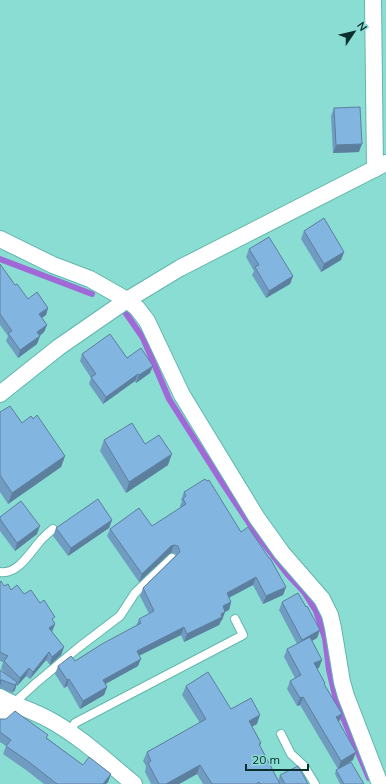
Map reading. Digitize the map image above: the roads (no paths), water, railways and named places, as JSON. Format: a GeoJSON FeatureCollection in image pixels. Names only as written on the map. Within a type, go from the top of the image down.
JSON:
{"type":"FeatureCollection","features":[{"type":"Feature","properties":{"kind":"street"},"geometry":{"type":"LineString","coordinates":[[0,394],[58,347],[127,300],[180,268],[380,166],[373,0]]}},
{"type":"Feature","properties":{"kind":"street"},"geometry":{"type":"LineString","coordinates":[[0,239],[53,265],[90,280],[127,300],[137,308],[147,321],[182,395],[257,518],[282,553],[322,599],[330,615],[342,682],[346,696],[380,784]]}},
{"type":"Feature","properties":{"kind":"street"},"geometry":{"type":"LineString","coordinates":[[0,718],[6,701],[47,718],[70,732],[134,784]]}},
{"type":"Feature","properties":{"kind":"lane"},"geometry":{"type":"LineString","coordinates":[[0,572],[4,573],[13,570],[21,564],[42,539],[53,529]]}},
{"type":"Feature","properties":{"kind":"lane"},"geometry":{"type":"LineString","coordinates":[[6,701],[36,683],[120,616],[134,593],[172,558]]}},
{"type":"Feature","properties":{"kind":"lane"},"geometry":{"type":"LineString","coordinates":[[70,732],[75,723],[243,635],[235,619]]}},
{"type":"Feature","properties":{"kind":"lane"},"geometry":{"type":"LineString","coordinates":[[281,734],[291,754],[304,766],[315,784]]}},
{"type":"Feature","properties":{"kind":"waterway"},"geometry":{"type":"LineString","coordinates":[[0,259],[92,294]]}},
{"type":"Feature","properties":{"kind":"waterway"},"geometry":{"type":"LineString","coordinates":[[125,312],[143,338],[169,399],[223,484],[257,535],[288,575],[304,592],[316,611],[325,638],[329,670],[337,704],[369,778]]}}]}
